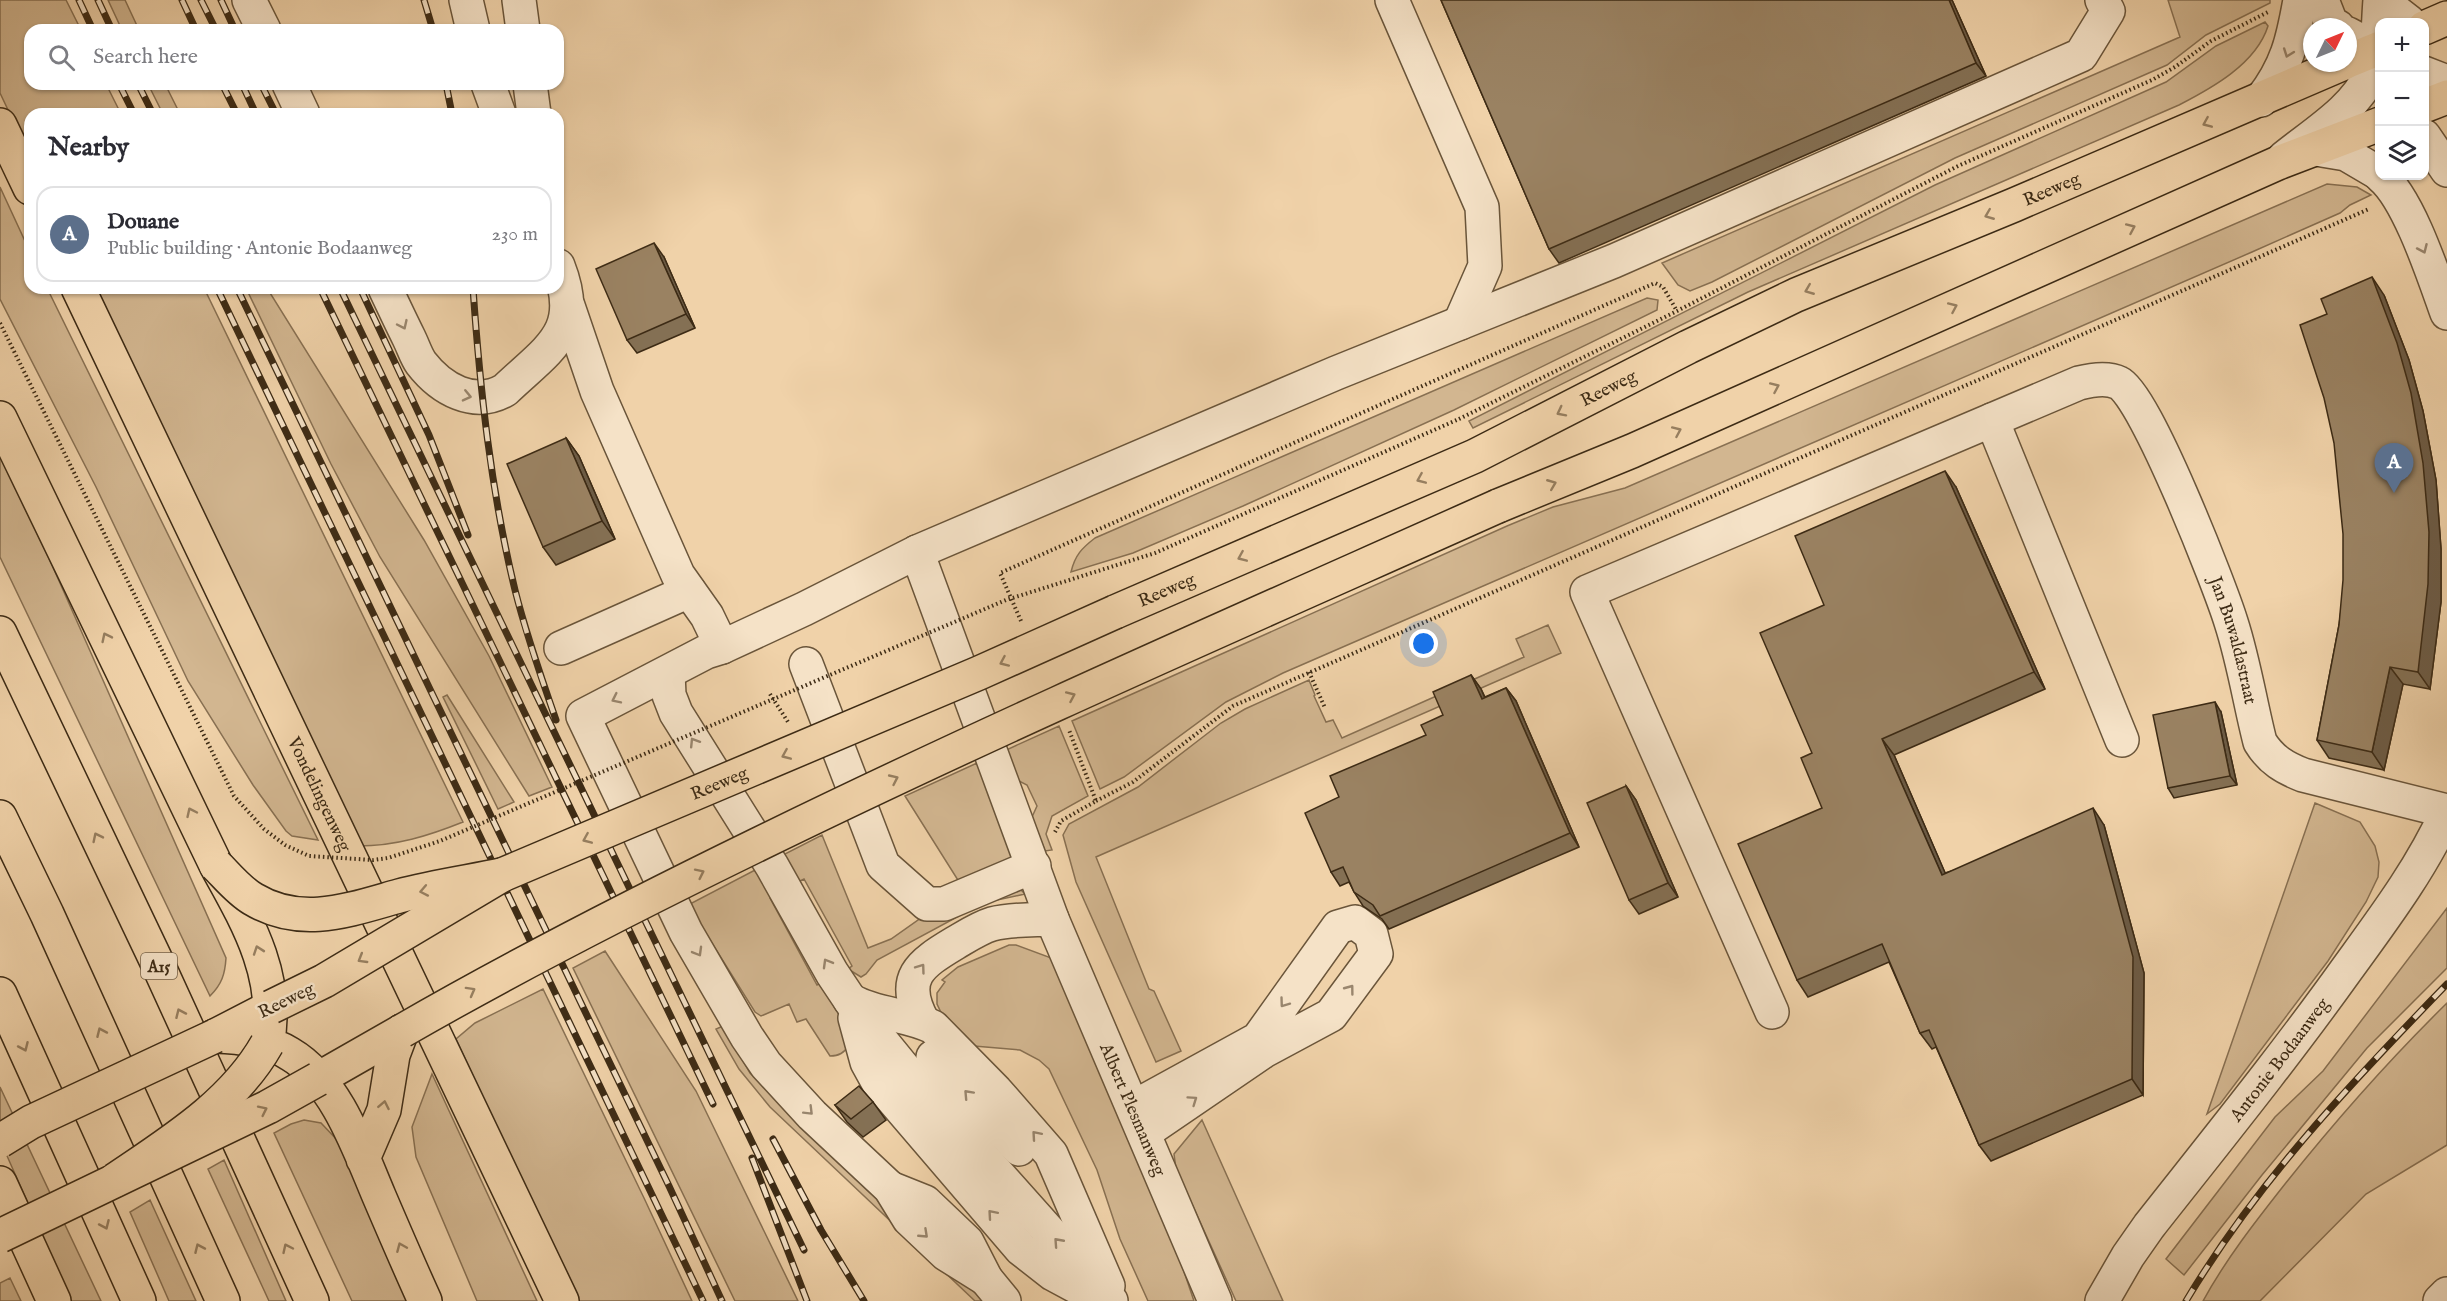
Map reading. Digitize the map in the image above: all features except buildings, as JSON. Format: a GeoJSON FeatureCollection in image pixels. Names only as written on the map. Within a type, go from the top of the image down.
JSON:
{"type":"FeatureCollection","features":[{"type":"Feature","properties":{"kind":"main road"},"geometry":{"type":"LineString","coordinates":[[2429,26],[2447,18]]}},
{"type":"Feature","properties":{"kind":"main road","name":"Reeweg"},"geometry":{"type":"LineString","coordinates":[[0,1141],[31,1122],[215,1036],[324,981],[502,875],[979,673],[1475,456],[1688,347],[1796,295],[2261,100],[2360,62]]}},
{"type":"Feature","properties":{"kind":"main road"},"geometry":{"type":"LineString","coordinates":[[2429,104],[2447,97]]}},
{"type":"Feature","properties":{"kind":"main road"},"geometry":{"type":"LineString","coordinates":[[0,125],[24,175]]}},
{"type":"Feature","properties":{"kind":"main road"},"geometry":{"type":"LineString","coordinates":[[0,1236],[268,1107],[474,989],[681,882],[1017,721],[1498,506],[1632,451],[2278,163],[2375,126]]}},
{"type":"Feature","properties":{"kind":"main road","name":"Vondelingenweg"},"geometry":{"type":"LineString","coordinates":[[81,294],[562,1301]]}},
{"type":"Feature","properties":{"kind":"main road"},"geometry":{"type":"LineString","coordinates":[[0,418],[216,865],[247,921],[269,987],[271,1007],[267,1044],[246,1077],[223,1100],[164,1146],[115,1180]]}},
{"type":"Feature","properties":{"kind":"main road","name":"A15"},"geometry":{"type":"LineString","coordinates":[[0,633],[155,958],[312,1301]]}},
{"type":"Feature","properties":{"kind":"main road"},"geometry":{"type":"LineString","coordinates":[[0,817],[47,914],[223,1301]]}},
{"type":"Feature","properties":{"kind":"main road"},"geometry":{"type":"LineString","coordinates":[[216,865],[251,899],[284,912],[314,916],[358,908],[401,895],[502,875]]}},
{"type":"Feature","properties":{"kind":"main road"},"geometry":{"type":"LineString","coordinates":[[0,994],[139,1301]]}},
{"type":"Feature","properties":{"kind":"main road"},"geometry":{"type":"LineString","coordinates":[[363,1159],[384,1110],[393,1055],[402,1031]]}},
{"type":"Feature","properties":{"kind":"main road"},"geometry":{"type":"LineString","coordinates":[[215,1036],[235,1037],[267,1044],[292,1055],[318,1079],[345,1119],[425,1301]]}},
{"type":"Feature","properties":{"kind":"main road"},"geometry":{"type":"LineString","coordinates":[[0,1161],[31,1122]]}},
{"type":"Feature","properties":{"kind":"main road"},"geometry":{"type":"LineString","coordinates":[[0,1183],[54,1301]]}},
{"type":"Feature","properties":{"kind":"street"},"geometry":{"type":"LineString","coordinates":[[249,0],[261,24]]}},
{"type":"Feature","properties":{"kind":"street"},"geometry":{"type":"LineString","coordinates":[[466,0],[472,24]]}},
{"type":"Feature","properties":{"kind":"street"},"geometry":{"type":"LineString","coordinates":[[519,0],[522,24]]}},
{"type":"Feature","properties":{"kind":"street"},"geometry":{"type":"LineString","coordinates":[[1392,0],[1482,207],[1485,266],[1460,323]]}},
{"type":"Feature","properties":{"kind":"street"},"geometry":{"type":"LineString","coordinates":[[995,1290],[946,1254],[909,1219],[890,1188],[790,1093],[747,1037],[686,932],[582,716],[706,652],[722,647],[917,552],[1336,373],[1614,261],[2081,55],[2108,11],[2102,0]]}},
{"type":"Feature","properties":{"kind":"street"},"geometry":{"type":"LineString","coordinates":[[2322,0],[2329,18]]}},
{"type":"Feature","properties":{"kind":"street"},"geometry":{"type":"LineString","coordinates":[[2278,163],[2340,113],[2360,62],[2380,0],[2404,18]]}},
{"type":"Feature","properties":{"kind":"street"},"geometry":{"type":"LineString","coordinates":[[2261,100],[2281,72],[2293,41],[2287,5]]}},
{"type":"Feature","properties":{"kind":"street"},"geometry":{"type":"LineString","coordinates":[[2429,76],[2447,82]]}},
{"type":"Feature","properties":{"kind":"street"},"geometry":{"type":"LineString","coordinates":[[292,90],[300,108]]}},
{"type":"Feature","properties":{"kind":"street"},"geometry":{"type":"LineString","coordinates":[[490,90],[498,108]]}},
{"type":"Feature","properties":{"kind":"street"},"geometry":{"type":"LineString","coordinates":[[531,90],[533,108]]}},
{"type":"Feature","properties":{"kind":"street"},"geometry":{"type":"LineString","coordinates":[[2429,143],[2447,170]]}},
{"type":"Feature","properties":{"kind":"street"},"geometry":{"type":"LineString","coordinates":[[2316,149],[2346,154],[2386,182],[2427,258],[2447,313]]}},
{"type":"Feature","properties":{"kind":"street"},"geometry":{"type":"LineString","coordinates":[[564,281],[568,306],[597,391],[678,576],[707,616],[722,647]]}},
{"type":"Feature","properties":{"kind":"street"},"geometry":{"type":"LineString","coordinates":[[388,294],[420,363],[443,385],[458,394],[471,398],[496,396],[505,390],[553,344],[567,320],[568,306]]}},
{"type":"Feature","properties":{"kind":"street","name":"Jan Buwaldastraat"},"geometry":{"type":"LineString","coordinates":[[1992,420],[2079,383],[2095,379],[2120,383],[2133,396],[2148,421],[2185,504],[2227,612],[2260,742],[2265,751],[2282,766],[2303,775],[2447,811]]}},
{"type":"Feature","properties":{"kind":"street"},"geometry":{"type":"LineString","coordinates":[[1772,1012],[1587,592],[1992,420],[2122,740]]}},
{"type":"Feature","properties":{"kind":"street","name":"Albert Plesmanweg"},"geometry":{"type":"LineString","coordinates":[[917,552],[1052,920],[1215,1301]]}},
{"type":"Feature","properties":{"kind":"street"},"geometry":{"type":"LineString","coordinates":[[561,648],[689,591]]}},
{"type":"Feature","properties":{"kind":"street"},"geometry":{"type":"LineString","coordinates":[[807,664],[883,865],[927,904],[944,904],[1034,866]]}},
{"type":"Feature","properties":{"kind":"street"},"geometry":{"type":"LineString","coordinates":[[668,673],[671,705],[772,866],[850,1000],[911,1077],[1113,1301]]}},
{"type":"Feature","properties":{"kind":"street","name":"Antonie Bodaanweg"},"geometry":{"type":"LineString","coordinates":[[2102,1301],[2128,1256],[2299,1036],[2404,889],[2432,844],[2447,811]]}},
{"type":"Feature","properties":{"kind":"street"},"geometry":{"type":"LineString","coordinates":[[923,1022],[916,1010],[913,997],[917,972],[922,963],[992,924],[1052,920]]}},
{"type":"Feature","properties":{"kind":"street"},"geometry":{"type":"LineString","coordinates":[[1355,922],[1371,934],[1376,954],[1331,1015],[1139,1120],[1258,1039],[1338,927],[1355,922]]}},
{"type":"Feature","properties":{"kind":"street"},"geometry":{"type":"LineString","coordinates":[[850,1000],[864,1008],[923,1022],[933,1027],[950,1042],[1041,1140],[1057,1165],[1113,1301]]}},
{"type":"Feature","properties":{"kind":"street"},"geometry":{"type":"LineString","coordinates":[[850,1000],[867,1062],[878,1082],[1021,1249],[1053,1274],[1102,1301]]}},
{"type":"Feature","properties":{"kind":"street"},"geometry":{"type":"LineString","coordinates":[[884,1013],[919,1042],[1078,1214]]}},
{"type":"Feature","properties":{"kind":"street"},"geometry":{"type":"LineString","coordinates":[[2440,1301],[2447,1294]]}},
{"type":"Feature","properties":{"kind":"path"},"geometry":{"type":"LineString","coordinates":[[0,323],[234,796],[248,814],[285,845],[309,856],[373,860],[388,858],[440,841],[1006,600],[1155,553],[1459,419],[1958,166],[2152,81],[2211,41],[2287,5]]}},
{"type":"Feature","properties":{"kind":"path"},"geometry":{"type":"LineString","coordinates":[[1057,841],[1054,830],[1061,821],[1133,782],[1233,706],[2386,182]]}},
{"type":"Feature","properties":{"kind":"path"},"geometry":{"type":"LineString","coordinates":[[1023,626],[1000,573],[1655,283],[1663,287],[1677,310]]}},
{"type":"Feature","properties":{"kind":"path"},"geometry":{"type":"LineString","coordinates":[[1309,672],[1325,708]]}},
{"type":"Feature","properties":{"kind":"path"},"geometry":{"type":"LineString","coordinates":[[1065,720],[1096,801]]}},
{"type":"Feature","properties":{"kind":"shaded area"},"geometry":{"type":"Polygon","coordinates":[[[0,0],[66,0],[78,24],[24,24],[24,90],[109,90],[118,108],[24,108],[24,143],[0,93],[0,0]]]}},
{"type":"Feature","properties":{"kind":"shaded area"},"geometry":{"type":"Polygon","coordinates":[[[108,0],[125,0],[136,24],[119,24],[108,0]]]}},
{"type":"Feature","properties":{"kind":"shaded area"},"geometry":{"type":"Polygon","coordinates":[[[2168,0],[2270,0],[2270,3],[2206,35],[2167,65],[1955,158],[1712,282],[1690,291],[1678,285],[1662,263],[2180,37],[2168,0]]]}},
{"type":"Feature","properties":{"kind":"shaded area"},"geometry":{"type":"Polygon","coordinates":[[[2265,22],[2268,26],[2262,40],[2243,63],[2218,83],[2179,105],[1748,292],[1473,428],[1469,421],[1935,185],[2166,82],[2216,46],[2265,22]]]}},
{"type":"Feature","properties":{"kind":"shaded area"},"geometry":{"type":"Polygon","coordinates":[[[151,90],[168,90],[177,108],[160,108],[151,90]]]}},
{"type":"Feature","properties":{"kind":"shaded area"},"geometry":{"type":"Polygon","coordinates":[[[2327,184],[2357,187],[2371,195],[2350,205],[2340,213],[2252,252],[1283,673],[1226,702],[1124,777],[1100,789],[1072,721],[1507,526],[1553,507],[1625,488],[2327,184]]]}},
{"type":"Feature","properties":{"kind":"shaded area"},"geometry":{"type":"Polygon","coordinates":[[[0,187],[24,239],[24,294],[50,294],[318,840],[292,836],[286,831],[253,785],[188,681],[96,487],[0,299],[0,187]]]}},
{"type":"Feature","properties":{"kind":"shaded area"},"geometry":{"type":"Polygon","coordinates":[[[96,294],[207,294],[463,822],[412,839],[358,846],[96,294]]]}},
{"type":"Feature","properties":{"kind":"shaded area"},"geometry":{"type":"Polygon","coordinates":[[[249,294],[271,294],[424,540],[489,656],[552,787],[529,796],[380,557],[331,464],[249,294]]]}},
{"type":"Feature","properties":{"kind":"shaded area"},"geometry":{"type":"Polygon","coordinates":[[[1647,298],[1658,300],[1657,310],[1454,410],[1243,506],[1133,553],[1071,572],[1080,552],[1095,538],[1647,298]]]}},
{"type":"Feature","properties":{"kind":"shaded area"},"geometry":{"type":"Polygon","coordinates":[[[0,456],[48,556],[226,958],[222,978],[210,996],[0,557],[0,456]]]}},
{"type":"Feature","properties":{"kind":"shaded area"},"geometry":{"type":"Polygon","coordinates":[[[1548,625],[1561,653],[1096,857],[1149,989],[1154,991],[1181,1051],[1156,1062],[1076,882],[1063,835],[1069,824],[1138,787],[1221,723],[1245,709],[1309,680],[1326,722],[1333,720],[1342,738],[1524,657],[1516,639],[1548,625]]]}},
{"type":"Feature","properties":{"kind":"shaded area"},"geometry":{"type":"Polygon","coordinates":[[[447,695],[514,802],[498,809],[443,697],[447,695]]]}},
{"type":"Feature","properties":{"kind":"shaded area"},"geometry":{"type":"Polygon","coordinates":[[[1059,726],[1088,796],[1052,816],[1046,834],[1052,850],[1045,851],[1032,817],[1037,806],[1027,785],[1017,780],[1004,751],[1059,726]]]}},
{"type":"Feature","properties":{"kind":"shaded area"},"geometry":{"type":"Polygon","coordinates":[[[977,763],[1017,855],[961,885],[905,796],[977,763]]]}},
{"type":"Feature","properties":{"kind":"shaded area"},"geometry":{"type":"Polygon","coordinates":[[[2315,803],[2360,822],[2375,846],[2379,862],[2378,877],[2366,902],[2328,961],[2220,1104],[2207,1114],[2315,803]]]}},
{"type":"Feature","properties":{"kind":"shaded area"},"geometry":{"type":"Polygon","coordinates":[[[822,835],[868,948],[891,939],[921,918],[1017,886],[1025,894],[983,903],[877,960],[861,977],[848,969],[852,966],[804,879],[794,884],[779,857],[822,835]]]}},
{"type":"Feature","properties":{"kind":"shaded area"},"geometry":{"type":"Polygon","coordinates":[[[757,869],[774,896],[770,898],[817,985],[821,983],[841,1012],[849,1045],[839,1055],[830,1056],[806,1019],[797,1022],[789,1004],[761,1016],[755,1012],[688,905],[757,869]]]}},
{"type":"Feature","properties":{"kind":"shaded area"},"geometry":{"type":"Polygon","coordinates":[[[2447,908],[2447,968],[2367,1048],[2262,1175],[2184,1275],[2166,1259],[2275,1117],[2323,1071],[2447,908]]]}},
{"type":"Feature","properties":{"kind":"shaded area"},"geometry":{"type":"Polygon","coordinates":[[[1009,945],[1016,945],[1054,959],[1160,1201],[1194,1301],[1148,1301],[1120,1239],[1097,1170],[1049,1069],[1039,1060],[1020,1050],[974,1046],[945,1021],[937,1004],[937,993],[945,982],[942,980],[958,967],[1009,945]]]}},
{"type":"Feature","properties":{"kind":"shaded area"},"geometry":{"type":"Polygon","coordinates":[[[605,951],[696,1091],[798,1301],[735,1301],[573,968],[605,951]]]}},
{"type":"Feature","properties":{"kind":"shaded area"},"geometry":{"type":"Polygon","coordinates":[[[543,989],[692,1301],[577,1301],[456,1039],[475,1023],[543,989]]]}},
{"type":"Feature","properties":{"kind":"shaded area"},"geometry":{"type":"Polygon","coordinates":[[[2447,1003],[2447,1145],[2366,1194],[2260,1301],[2203,1301],[2241,1241],[2304,1160],[2384,1068],[2447,1003]]]}},
{"type":"Feature","properties":{"kind":"shaded area"},"geometry":{"type":"Polygon","coordinates":[[[723,1026],[750,1073],[859,1182],[987,1301],[975,1301],[770,1107],[739,1069],[716,1029],[723,1026]]]}},
{"type":"Feature","properties":{"kind":"shaded area"},"geometry":{"type":"Polygon","coordinates":[[[432,1074],[537,1301],[477,1301],[416,1157],[412,1127],[432,1074]]]}},
{"type":"Feature","properties":{"kind":"shaded area"},"geometry":{"type":"Polygon","coordinates":[[[0,1087],[101,1301],[71,1301],[0,1140],[0,1087]]]}},
{"type":"Feature","properties":{"kind":"shaded area"},"geometry":{"type":"Polygon","coordinates":[[[304,1120],[321,1123],[338,1141],[410,1301],[352,1301],[274,1133],[304,1120]]]}},
{"type":"Feature","properties":{"kind":"shaded area"},"geometry":{"type":"Polygon","coordinates":[[[1202,1120],[1283,1301],[1236,1301],[1176,1169],[1174,1154],[1202,1120]]]}},
{"type":"Feature","properties":{"kind":"shaded area"},"geometry":{"type":"Polygon","coordinates":[[[224,1160],[286,1301],[269,1301],[208,1169],[224,1160]]]}},
{"type":"Feature","properties":{"kind":"shaded area"},"geometry":{"type":"Polygon","coordinates":[[[150,1200],[196,1301],[169,1301],[130,1212],[150,1200]]]}},
{"type":"Feature","properties":{"kind":"shaded area"},"geometry":{"type":"Polygon","coordinates":[[[10,1278],[21,1301],[0,1301],[0,1283],[10,1278]]]}},
{"type":"Feature","properties":{"kind":"railway"},"geometry":{"type":"LineString","coordinates":[[79,0],[90,24]]}},
{"type":"Feature","properties":{"kind":"railway"},"geometry":{"type":"LineString","coordinates":[[98,0],[109,24]]}},
{"type":"Feature","properties":{"kind":"railway"},"geometry":{"type":"LineString","coordinates":[[182,0],[193,24]]}},
{"type":"Feature","properties":{"kind":"railway"},"geometry":{"type":"LineString","coordinates":[[201,0],[213,24]]}},
{"type":"Feature","properties":{"kind":"railway"},"geometry":{"type":"LineString","coordinates":[[221,0],[232,24]]}},
{"type":"Feature","properties":{"kind":"railway"},"geometry":{"type":"LineString","coordinates":[[424,0],[431,24]]}},
{"type":"Feature","properties":{"kind":"railway"},"geometry":{"type":"LineString","coordinates":[[122,90],[131,108]]}},
{"type":"Feature","properties":{"kind":"railway"},"geometry":{"type":"LineString","coordinates":[[141,90],[150,108]]}},
{"type":"Feature","properties":{"kind":"railway"},"geometry":{"type":"LineString","coordinates":[[225,90],[234,108]]}},
{"type":"Feature","properties":{"kind":"railway"},"geometry":{"type":"LineString","coordinates":[[245,90],[253,108]]}},
{"type":"Feature","properties":{"kind":"railway"},"geometry":{"type":"LineString","coordinates":[[264,90],[273,108]]}},
{"type":"Feature","properties":{"kind":"railway"},"geometry":{"type":"LineString","coordinates":[[447,90],[451,108]]}},
{"type":"Feature","properties":{"kind":"railway"},"geometry":{"type":"LineString","coordinates":[[220,294],[703,1301]]}},
{"type":"Feature","properties":{"kind":"railway"},"geometry":{"type":"LineString","coordinates":[[240,294],[669,1186],[722,1301]]}},
{"type":"Feature","properties":{"kind":"railway"},"geometry":{"type":"LineString","coordinates":[[323,294],[713,1104]]}},
{"type":"Feature","properties":{"kind":"railway"},"geometry":{"type":"LineString","coordinates":[[343,294],[804,1250]]}},
{"type":"Feature","properties":{"kind":"railway"},"geometry":{"type":"LineString","coordinates":[[363,294],[429,435],[468,535]]}},
{"type":"Feature","properties":{"kind":"railway"},"geometry":{"type":"LineString","coordinates":[[473,294],[483,402],[499,515],[519,606],[556,720]]}},
{"type":"Feature","properties":{"kind":"railway"},"geometry":{"type":"LineString","coordinates":[[2186,1301],[2243,1215],[2274,1175],[2341,1096],[2447,984]]}},
{"type":"Feature","properties":{"kind":"railway"},"geometry":{"type":"LineString","coordinates":[[773,1139],[821,1230],[864,1301]]}},
{"type":"Feature","properties":{"kind":"railway"},"geometry":{"type":"LineString","coordinates":[[752,1158],[807,1301]]}},
{"type":"Feature","properties":{"kind":"place","name":"Douane"},"geometry":{"type":"Point","coordinates":[2394,493]}}]}
